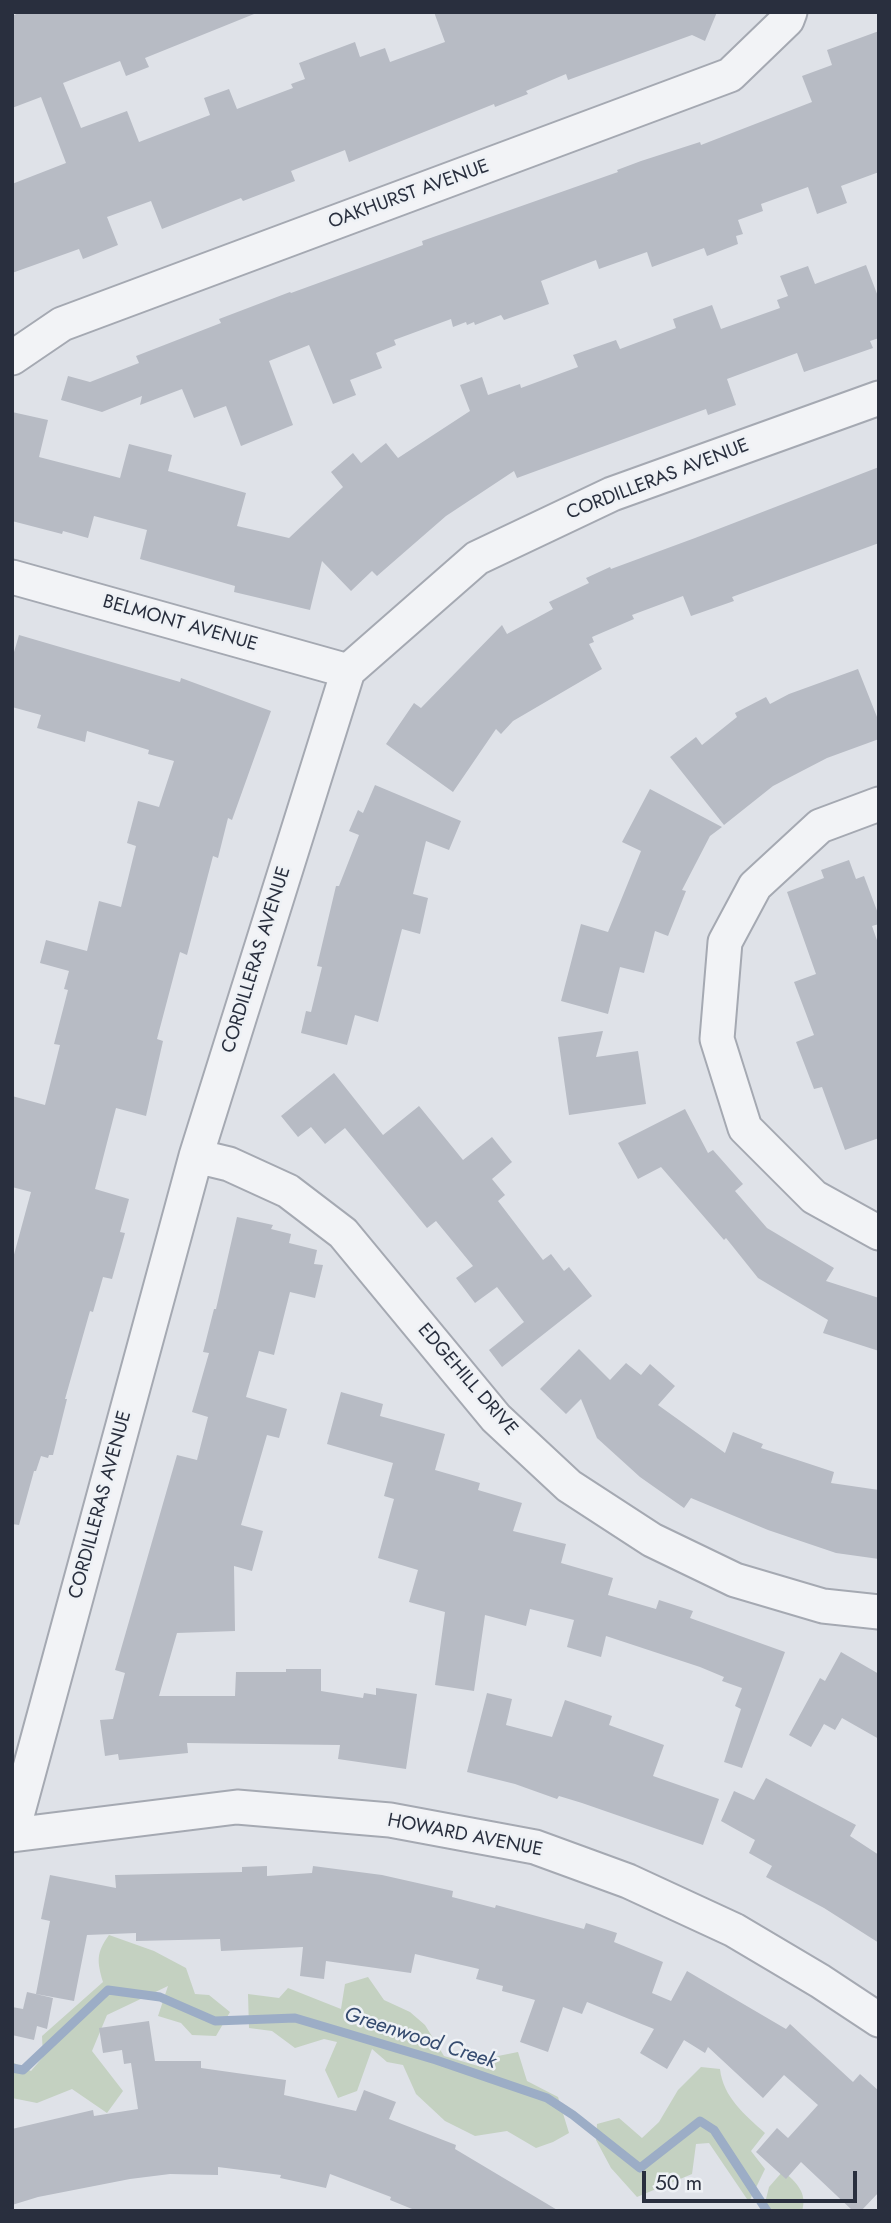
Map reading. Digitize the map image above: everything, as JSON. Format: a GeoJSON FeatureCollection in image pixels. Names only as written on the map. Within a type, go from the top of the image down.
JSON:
{"type":"FeatureCollection","features":[{"type":"Feature","properties":{"kind":"street","name":"OAKHURST AVENUE"},"geometry":{"type":"LineString","coordinates":[[12,358],[62,324],[730,75],[787,20],[790,12]]}},
{"type":"Feature","properties":{"kind":"street","name":"CORDILLERAS AVENUE"},"geometry":{"type":"LineString","coordinates":[[12,1835],[196,1156],[348,671],[477,558],[612,494],[879,398]]}},
{"type":"Feature","properties":{"kind":"street","name":"BELMONT AVENUE"},"geometry":{"type":"LineString","coordinates":[[12,577],[348,671]]}},
{"type":"Feature","properties":{"kind":"street"},"geometry":{"type":"LineString","coordinates":[[879,804],[820,826],[755,886],[725,942],[717,1039],[745,1128],[814,1197],[879,1233]]}},
{"type":"Feature","properties":{"kind":"street","name":"EDGEHILL DRIVE"},"geometry":{"type":"LineString","coordinates":[[196,1156],[229,1164],[288,1191],[343,1233],[496,1418],[569,1486],[652,1540],[735,1580],[823,1606],[879,1612]]}},
{"type":"Feature","properties":{"kind":"street","name":"HOWARD AVENUE"},"geometry":{"type":"LineString","coordinates":[[12,1835],[237,1807],[390,1821],[536,1847],[628,1881],[734,1930],[820,1980],[879,2020]]}},
{"type":"Feature","properties":{"kind":"green space"},"geometry":{"type":"Polygon","coordinates":[[[109,1935],[154,1951],[186,1968],[195,1994],[209,1995],[230,2012],[216,2036],[192,2035],[181,2023],[158,2016],[168,1986],[107,2015],[92,2051],[123,2091],[107,2113],[72,2089],[37,2103],[12,2098],[12,2062],[31,2071],[43,2057],[42,2036],[103,1982],[99,1957],[109,1935]]]}},
{"type":"Feature","properties":{"kind":"green space"},"geometry":{"type":"Polygon","coordinates":[[[368,1977],[384,2000],[410,2012],[425,2025],[444,2056],[485,2068],[493,2057],[518,2052],[527,2081],[558,2097],[569,2133],[536,2148],[507,2131],[475,2136],[445,2121],[416,2094],[403,2065],[387,2062],[372,2049],[357,2091],[338,2098],[325,2070],[337,2042],[324,2039],[295,2048],[272,2031],[249,2028],[248,1994],[279,1998],[288,1988],[341,2009],[345,1984],[368,1977]]]}},
{"type":"Feature","properties":{"kind":"green space"},"geometry":{"type":"Polygon","coordinates":[[[701,2067],[720,2069],[730,2097],[765,2133],[751,2151],[765,2169],[749,2202],[709,2143],[696,2144],[692,2174],[637,2197],[611,2168],[596,2140],[597,2124],[619,2118],[642,2138],[659,2122],[678,2090],[701,2067]]]}},
{"type":"Feature","properties":{"kind":"green space"},"geometry":{"type":"Polygon","coordinates":[[[783,2171],[802,2193],[802,2211],[763,2211],[769,2187],[783,2171]]]}},
{"type":"Feature","properties":{"kind":"building"},"geometry":{"type":"Polygon","coordinates":[[[21,12],[259,12],[145,58],[149,67],[126,76],[120,61],[63,83],[81,128],[127,111],[139,142],[210,115],[204,98],[229,89],[237,109],[293,88],[291,84],[305,79],[299,63],[355,42],[360,57],[385,48],[390,62],[445,42],[434,12],[717,12],[705,41],[692,35],[568,80],[566,74],[526,91],[528,94],[495,107],[494,104],[349,162],[345,150],[291,171],[295,181],[243,201],[241,198],[162,229],[151,201],[107,217],[118,245],[83,259],[79,249],[12,273],[12,184],[66,163],[41,97],[12,108],[12,16],[21,12]]]}},
{"type":"Feature","properties":{"kind":"building"},"geometry":{"type":"Polygon","coordinates":[[[879,31],[879,172],[841,186],[847,203],[817,214],[808,187],[761,204],[763,211],[738,220],[743,234],[736,236],[738,244],[707,256],[704,248],[652,267],[647,252],[599,269],[596,260],[541,281],[549,304],[504,320],[501,315],[475,325],[474,322],[467,325],[466,322],[453,327],[451,319],[394,340],[396,345],[376,353],[382,368],[350,380],[356,395],[333,404],[309,345],[269,361],[293,425],[241,446],[226,406],[194,418],[182,389],[140,405],[142,396],[102,412],[61,400],[68,376],[90,382],[139,363],[136,356],[221,323],[219,319],[423,245],[422,241],[618,172],[617,170],[641,161],[700,142],[701,145],[812,102],[802,76],[832,65],[827,50],[879,31]]]}},
{"type":"Feature","properties":{"kind":"building"},"geometry":{"type":"Polygon","coordinates":[[[866,265],[879,299],[879,338],[870,341],[873,348],[804,372],[797,353],[727,379],[736,405],[708,415],[706,409],[517,478],[514,471],[446,516],[377,576],[372,571],[351,591],[322,561],[310,610],[234,592],[235,586],[140,559],[147,530],[94,516],[88,538],[12,521],[12,412],[48,420],[39,457],[120,478],[129,444],[172,455],[168,471],[246,493],[237,526],[289,538],[343,487],[331,472],[353,453],[361,463],[386,443],[398,458],[470,411],[460,385],[482,377],[488,395],[520,384],[521,388],[578,367],[573,355],[616,340],[620,349],[676,328],[673,319],[712,305],[721,329],[780,308],[777,300],[788,296],[780,276],[808,266],[815,284],[866,265]]]}},
{"type":"Feature","properties":{"kind":"building"},"geometry":{"type":"Polygon","coordinates":[[[879,467],[879,543],[732,597],[734,601],[691,616],[683,596],[632,615],[634,619],[592,637],[594,642],[589,644],[602,669],[513,721],[501,734],[496,729],[453,792],[386,744],[414,703],[421,708],[502,625],[507,634],[553,609],[549,602],[589,583],[586,578],[610,567],[611,569],[695,538],[879,467]]]}},
{"type":"Feature","properties":{"kind":"building"},"geometry":{"type":"Polygon","coordinates":[[[19,635],[180,682],[181,678],[271,711],[232,820],[228,818],[218,858],[213,856],[187,955],[180,952],[157,1039],[163,1041],[146,1116],[116,1108],[95,1189],[129,1199],[120,1232],[125,1233],[112,1279],[103,1277],[93,1312],[90,1311],[65,1399],[53,1455],[48,1458],[41,1456],[34,1471],[19,1525],[12,1524],[12,1262],[31,1192],[12,1187],[12,1096],[45,1105],[60,1045],[54,1044],[68,990],[64,989],[69,971],[40,963],[46,940],[87,951],[99,901],[121,907],[136,846],[127,843],[138,801],[159,807],[174,761],[148,754],[149,750],[87,731],[85,742],[37,728],[41,715],[12,707],[12,659],[19,635]]]}},
{"type":"Feature","properties":{"kind":"building"},"geometry":{"type":"Polygon","coordinates":[[[858,669],[879,722],[879,739],[827,758],[773,786],[724,825],[670,757],[696,737],[702,745],[737,717],[735,713],[766,697],[770,704],[789,694],[858,669]]]}},
{"type":"Feature","properties":{"kind":"building"},"geometry":{"type":"Polygon","coordinates":[[[375,785],[461,821],[449,850],[426,841],[413,894],[428,898],[420,934],[402,929],[378,1022],[355,1015],[347,1045],[301,1033],[306,1011],[311,1012],[322,967],[317,966],[336,886],[339,886],[359,835],[349,831],[358,810],[363,813],[375,785]]]}},
{"type":"Feature","properties":{"kind":"building"},"geometry":{"type":"Polygon","coordinates":[[[650,789],[722,827],[710,836],[682,890],[686,891],[668,936],[655,931],[644,973],[620,967],[608,1014],[561,1001],[581,924],[608,932],[641,851],[622,842],[650,789]]]}},
{"type":"Feature","properties":{"kind":"building"},"geometry":{"type":"Polygon","coordinates":[[[849,860],[856,879],[864,876],[879,916],[879,924],[872,926],[879,946],[879,1138],[845,1150],[822,1087],[814,1089],[796,1042],[814,1035],[794,982],[816,974],[787,892],[824,878],[821,870],[849,860]]]}},
{"type":"Feature","properties":{"kind":"building"},"geometry":{"type":"Polygon","coordinates":[[[603,1031],[596,1057],[638,1051],[646,1104],[569,1115],[558,1037],[603,1031]]]}},
{"type":"Feature","properties":{"kind":"building"},"geometry":{"type":"Polygon","coordinates":[[[334,1073],[383,1135],[419,1106],[463,1160],[492,1137],[512,1162],[492,1179],[505,1195],[498,1201],[543,1260],[551,1254],[564,1271],[569,1267],[592,1296],[502,1367],[489,1350],[524,1322],[497,1287],[475,1303],[456,1278],[473,1266],[436,1221],[427,1228],[345,1128],[325,1144],[311,1127],[298,1137],[281,1116],[334,1073]]]}},
{"type":"Feature","properties":{"kind":"building"},"geometry":{"type":"Polygon","coordinates":[[[685,1109],[708,1153],[713,1150],[743,1184],[735,1191],[767,1228],[834,1268],[826,1281],[879,1298],[879,1351],[823,1333],[828,1320],[758,1278],[726,1238],[724,1240],[661,1167],[638,1179],[618,1143],[685,1109]]]}},
{"type":"Feature","properties":{"kind":"building"},"geometry":{"type":"Polygon","coordinates":[[[237,1217],[273,1225],[271,1229],[291,1234],[289,1243],[317,1250],[314,1264],[323,1265],[315,1298],[290,1292],[274,1355],[259,1351],[246,1397],[287,1409],[279,1438],[267,1435],[241,1525],[263,1531],[252,1571],[234,1566],[235,1631],[177,1633],[159,1696],[235,1696],[236,1672],[286,1672],[286,1669],[321,1669],[321,1691],[363,1698],[364,1693],[376,1695],[376,1688],[417,1694],[406,1769],[338,1759],[340,1745],[187,1743],[188,1753],[119,1760],[118,1754],[105,1756],[100,1720],[113,1719],[125,1673],[115,1670],[177,1455],[197,1460],[208,1417],[192,1412],[209,1353],[203,1352],[216,1309],[237,1217]]]}},
{"type":"Feature","properties":{"kind":"building"},"geometry":{"type":"Polygon","coordinates":[[[579,1349],[610,1380],[626,1363],[641,1375],[650,1364],[675,1386],[658,1405],[725,1453],[733,1432],[763,1444],[761,1448],[834,1472],[831,1483],[879,1490],[879,1559],[836,1553],[768,1530],[691,1498],[684,1508],[640,1477],[597,1438],[581,1399],[566,1414],[540,1389],[579,1349]]]}},
{"type":"Feature","properties":{"kind":"building"},"geometry":{"type":"Polygon","coordinates":[[[341,1392],[383,1404],[380,1416],[445,1434],[435,1470],[480,1483],[478,1490],[522,1503],[513,1531],[566,1544],[561,1563],[613,1578],[608,1595],[656,1609],[659,1600],[693,1611],[690,1618],[785,1652],[742,1768],[724,1762],[741,1709],[735,1706],[742,1688],[722,1681],[724,1677],[700,1667],[606,1636],[601,1657],[567,1647],[574,1620],[530,1609],[526,1626],[485,1615],[474,1691],[435,1685],[445,1612],[409,1602],[418,1570],[378,1558],[394,1499],[384,1496],[393,1463],[327,1444],[341,1392]]]}},
{"type":"Feature","properties":{"kind":"building"},"geometry":{"type":"Polygon","coordinates":[[[841,1652],[879,1674],[879,1739],[842,1718],[835,1730],[824,1724],[811,1747],[789,1735],[820,1678],[825,1681],[841,1652]]]}},
{"type":"Feature","properties":{"kind":"building"},"geometry":{"type":"Polygon","coordinates":[[[487,1693],[512,1699],[506,1725],[552,1737],[565,1700],[612,1716],[609,1725],[664,1745],[653,1776],[719,1799],[703,1845],[582,1803],[559,1796],[557,1799],[515,1784],[467,1772],[487,1693]]]}},
{"type":"Feature","properties":{"kind":"building"},"geometry":{"type":"Polygon","coordinates":[[[766,1778],[856,1825],[850,1836],[879,1855],[879,1943],[824,1908],[766,1877],[772,1866],[749,1853],[755,1840],[721,1821],[734,1791],[754,1800],[766,1778]]]}},
{"type":"Feature","properties":{"kind":"building"},"geometry":{"type":"Polygon","coordinates":[[[267,1866],[267,1876],[312,1873],[313,1866],[382,1875],[453,1891],[452,1897],[495,1908],[496,1905],[584,1929],[586,1923],[617,1933],[614,1942],[663,1962],[652,1993],[671,2001],[687,1971],[786,2029],[790,2024],[853,2082],[860,2074],[879,2091],[879,2192],[861,2211],[853,2211],[801,2162],[786,2179],[756,2152],[777,2128],[788,2138],[818,2105],[784,2075],[763,2098],[708,2047],[705,2053],[684,2040],[667,2069],[640,2053],[654,2029],[587,2002],[582,2014],[563,2007],[548,2052],[520,2042],[535,2000],[502,1991],[503,1986],[476,1979],[479,1969],[415,1954],[411,1973],[326,1961],[324,1979],[300,1976],[303,1947],[221,1951],[220,1939],[136,1941],[136,1933],[87,1935],[74,2001],[36,1994],[50,1921],[41,1919],[50,1875],[116,1888],[115,1875],[242,1872],[242,1867],[267,1866]]]}},
{"type":"Feature","properties":{"kind":"building"},"geometry":{"type":"Polygon","coordinates":[[[27,1992],[53,1998],[47,2029],[37,2026],[34,2040],[12,2035],[12,2007],[23,2009],[27,1992]]]}},
{"type":"Feature","properties":{"kind":"building"},"geometry":{"type":"Polygon","coordinates":[[[149,2021],[155,2061],[201,2061],[201,2068],[286,2080],[284,2095],[356,2111],[364,2090],[396,2102],[389,2119],[456,2145],[455,2149],[559,2211],[417,2211],[390,2200],[391,2197],[330,2174],[326,2188],[280,2178],[281,2175],[218,2167],[218,2175],[170,2174],[130,2179],[38,2197],[12,2205],[12,2129],[93,2110],[94,2116],[138,2109],[131,2063],[124,2064],[122,2050],[103,2053],[99,2028],[149,2021]]]}},
{"type":"Feature","properties":{"kind":"waterway","name":"Greenwood Creek"},"geometry":{"type":"LineString","coordinates":[[12,2068],[23,2070],[108,1990],[160,1997],[215,2021],[295,2018],[436,2060],[547,2098],[640,2168],[700,2121],[714,2130],[767,2211]]}}]}
